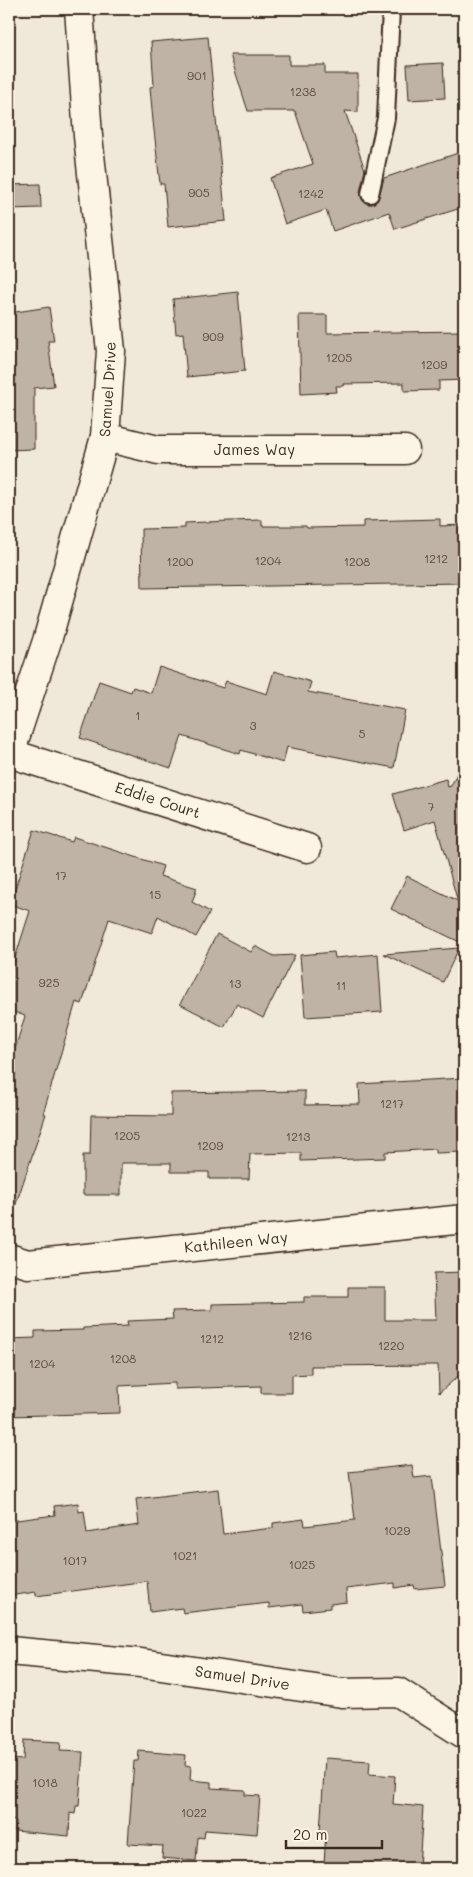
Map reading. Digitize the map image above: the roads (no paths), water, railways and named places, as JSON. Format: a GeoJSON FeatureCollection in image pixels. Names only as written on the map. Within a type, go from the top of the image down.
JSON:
{"type":"FeatureCollection","features":[{"type":"Feature","properties":{"kind":"street","name":"Samuel Drive"},"geometry":{"type":"LineString","coordinates":[[9,754],[47,641],[105,437],[111,351],[88,136],[79,9]]}},
{"type":"Feature","properties":{"kind":"street","name":"James Way"},"geometry":{"type":"LineString","coordinates":[[105,437],[158,450],[405,450]]}},
{"type":"Feature","properties":{"kind":"street","name":"Eddie Court"},"geometry":{"type":"LineString","coordinates":[[9,754],[307,848]]}},
{"type":"Feature","properties":{"kind":"street","name":"Kathileen Way"},"geometry":{"type":"LineString","coordinates":[[9,1258],[28,1264],[464,1218]]}},
{"type":"Feature","properties":{"kind":"street","name":"Samuel Drive"},"geometry":{"type":"LineString","coordinates":[[9,1651],[141,1663],[342,1693],[398,1692],[464,1734]]}},
{"type":"Feature","properties":{"kind":"lane"},"geometry":{"type":"LineString","coordinates":[[370,194],[386,118],[391,9]]}}]}
